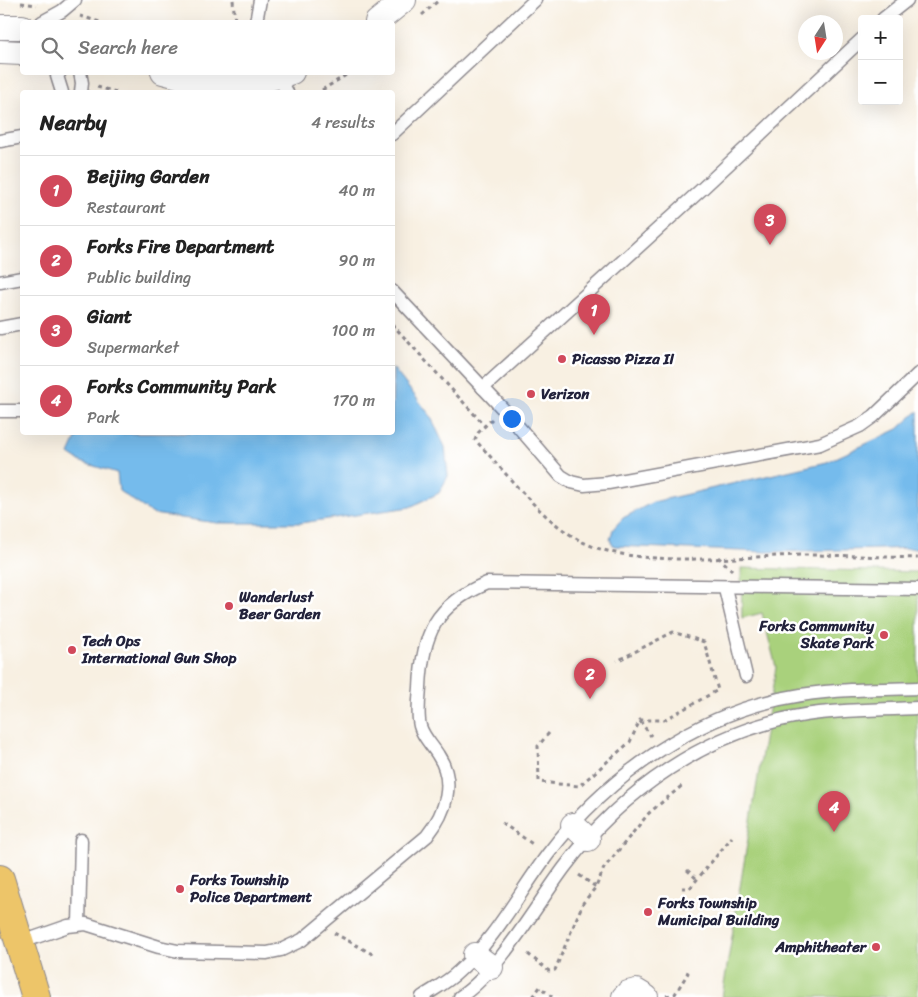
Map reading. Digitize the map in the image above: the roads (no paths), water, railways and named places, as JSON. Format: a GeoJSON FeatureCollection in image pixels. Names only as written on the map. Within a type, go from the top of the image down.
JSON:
{"type":"FeatureCollection","features":[{"type":"Feature","properties":{"kind":"main road"},"geometry":{"type":"LineString","coordinates":[[0,879],[36,997]]}},
{"type":"Feature","properties":{"kind":"street"},"geometry":{"type":"LineString","coordinates":[[380,20],[404,0]]}},
{"type":"Feature","properties":{"kind":"street"},"geometry":{"type":"LineString","coordinates":[[0,27],[20,27]]}},
{"type":"Feature","properties":{"kind":"street"},"geometry":{"type":"LineString","coordinates":[[0,52],[20,53]]}},
{"type":"Feature","properties":{"kind":"street"},"geometry":{"type":"LineString","coordinates":[[185,79],[215,84],[282,81]]}},
{"type":"Feature","properties":{"kind":"street"},"geometry":{"type":"LineString","coordinates":[[624,997],[632,991],[656,996]]}},
{"type":"Feature","properties":{"kind":"lane"},"geometry":{"type":"LineString","coordinates":[[46,20],[62,11],[75,0]]}},
{"type":"Feature","properties":{"kind":"lane"},"geometry":{"type":"LineString","coordinates":[[256,20],[261,0]]}},
{"type":"Feature","properties":{"kind":"lane"},"geometry":{"type":"LineString","coordinates":[[261,0],[265,20]]}},
{"type":"Feature","properties":{"kind":"lane"},"geometry":{"type":"LineString","coordinates":[[395,131],[535,0]]}},
{"type":"Feature","properties":{"kind":"lane"},"geometry":{"type":"LineString","coordinates":[[888,15],[907,0]]}},
{"type":"Feature","properties":{"kind":"lane"},"geometry":{"type":"LineString","coordinates":[[483,388],[703,188],[858,43]]}},
{"type":"Feature","properties":{"kind":"lane"},"geometry":{"type":"LineString","coordinates":[[58,75],[61,90]]}},
{"type":"Feature","properties":{"kind":"lane"},"geometry":{"type":"LineString","coordinates":[[81,75],[85,89]]}},
{"type":"Feature","properties":{"kind":"lane"},"geometry":{"type":"LineString","coordinates":[[0,141],[20,137]]}},
{"type":"Feature","properties":{"kind":"lane"},"geometry":{"type":"LineString","coordinates":[[0,282],[20,278]]}},
{"type":"Feature","properties":{"kind":"lane"},"geometry":{"type":"LineString","coordinates":[[395,294],[503,409],[561,476],[571,482],[591,486],[820,444],[860,426],[874,416],[918,374]]}},
{"type":"Feature","properties":{"kind":"lane"},"geometry":{"type":"LineString","coordinates":[[2,328],[20,324]]}},
{"type":"Feature","properties":{"kind":"lane"},"geometry":{"type":"LineString","coordinates":[[2,328],[20,332]]}},
{"type":"Feature","properties":{"kind":"lane"},"geometry":{"type":"LineString","coordinates":[[0,411],[20,411]]}},
{"type":"Feature","properties":{"kind":"lane"},"geometry":{"type":"LineString","coordinates":[[19,943],[79,924],[99,926],[146,944],[171,950],[236,953],[282,950],[292,946],[319,925],[428,836],[442,814],[446,804],[448,779],[439,756],[420,727],[421,663],[428,634],[444,611],[476,587],[499,581],[725,588],[918,589]]}},
{"type":"Feature","properties":{"kind":"lane"},"geometry":{"type":"LineString","coordinates":[[725,588],[746,676]]}},
{"type":"Feature","properties":{"kind":"lane"},"geometry":{"type":"LineString","coordinates":[[422,997],[450,978],[483,961],[565,866],[580,832],[605,793],[649,758],[722,718],[800,695],[918,688]]}},
{"type":"Feature","properties":{"kind":"lane"},"geometry":{"type":"LineString","coordinates":[[460,997],[548,854],[619,808],[660,775],[730,736],[804,715],[840,711],[918,708]]}},
{"type":"Feature","properties":{"kind":"lane"},"geometry":{"type":"LineString","coordinates":[[79,924],[81,840]]}},
{"type":"Feature","properties":{"kind":"water"},"geometry":{"type":"Polygon","coordinates":[[[395,371],[430,415],[445,447],[448,476],[439,493],[410,507],[301,523],[217,523],[153,514],[119,491],[117,473],[81,462],[69,454],[78,435],[395,435],[395,371]]]}},
{"type":"Feature","properties":{"kind":"water"},"geometry":{"type":"Polygon","coordinates":[[[918,411],[918,548],[766,552],[614,546],[610,540],[613,529],[623,518],[653,502],[827,462],[898,429],[918,411]]]}},
{"type":"Feature","properties":{"kind":"place","name":"Giant"},"geometry":{"type":"Point","coordinates":[770,245]}},
{"type":"Feature","properties":{"kind":"place","name":"Beijing Garden"},"geometry":{"type":"Point","coordinates":[594,335]}},
{"type":"Feature","properties":{"kind":"place","name":"Picasso Pizza II"},"geometry":{"type":"Point","coordinates":[562,359]}},
{"type":"Feature","properties":{"kind":"place","name":"Verizon"},"geometry":{"type":"Point","coordinates":[531,394]}},
{"type":"Feature","properties":{"kind":"place","name":"Wanderlust Beer Garden"},"geometry":{"type":"Point","coordinates":[229,606]}},
{"type":"Feature","properties":{"kind":"place","name":"Forks Community Skate Park"},"geometry":{"type":"Point","coordinates":[884,635]}},
{"type":"Feature","properties":{"kind":"place","name":"Tech Ops International Gun Shop"},"geometry":{"type":"Point","coordinates":[72,650]}},
{"type":"Feature","properties":{"kind":"place","name":"Forks Fire Department"},"geometry":{"type":"Point","coordinates":[590,699]}},
{"type":"Feature","properties":{"kind":"place","name":"Forks Community Park"},"geometry":{"type":"Point","coordinates":[834,832]}},
{"type":"Feature","properties":{"kind":"place","name":"Forks Township Police Department"},"geometry":{"type":"Point","coordinates":[180,889]}},
{"type":"Feature","properties":{"kind":"place","name":"Forks Township Municipal Building"},"geometry":{"type":"Point","coordinates":[648,912]}},
{"type":"Feature","properties":{"kind":"place","name":"Amphitheater"},"geometry":{"type":"Point","coordinates":[876,947]}}]}
